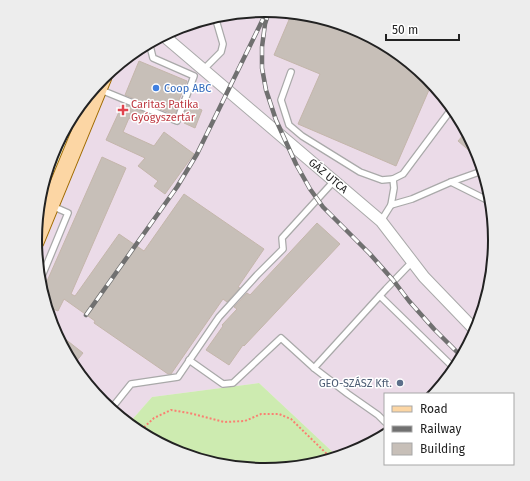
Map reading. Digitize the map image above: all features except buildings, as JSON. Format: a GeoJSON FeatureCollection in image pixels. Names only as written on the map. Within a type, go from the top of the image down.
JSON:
{"type":"FeatureCollection","features":[{"type":"Feature","properties":{"kind":"main road"},"geometry":{"type":"LineString","coordinates":[[42,225],[97,93]]}},
{"type":"Feature","properties":{"kind":"street","name":"GÁZ UTCA"},"geometry":{"type":"LineString","coordinates":[[168,39],[199,73],[334,181],[381,221],[424,277],[471,326]]}},
{"type":"Feature","properties":{"kind":"lane"},"geometry":{"type":"LineString","coordinates":[[104,85],[177,121],[199,73],[221,52],[223,44],[217,22]]}},
{"type":"Feature","properties":{"kind":"lane"},"geometry":{"type":"LineString","coordinates":[[151,49],[153,58],[199,73]]}},
{"type":"Feature","properties":{"kind":"lane"},"geometry":{"type":"LineString","coordinates":[[291,72],[280,100],[289,125],[302,136],[360,172],[382,180],[393,179],[403,174],[449,113]]}},
{"type":"Feature","properties":{"kind":"lane"},"geometry":{"type":"LineString","coordinates":[[392,205],[412,199],[478,172]]}},
{"type":"Feature","properties":{"kind":"lane"},"geometry":{"type":"LineString","coordinates":[[381,221],[392,205],[394,188],[393,179]]}},
{"type":"Feature","properties":{"kind":"lane"},"geometry":{"type":"LineString","coordinates":[[114,405],[131,384],[178,377],[219,317],[283,249],[282,238],[334,181]]}},
{"type":"Feature","properties":{"kind":"lane"},"geometry":{"type":"LineString","coordinates":[[451,182],[484,199]]}},
{"type":"Feature","properties":{"kind":"lane"},"geometry":{"type":"LineString","coordinates":[[44,272],[68,213],[50,206]]}},
{"type":"Feature","properties":{"kind":"lane"},"geometry":{"type":"LineString","coordinates":[[314,368],[412,262]]}},
{"type":"Feature","properties":{"kind":"lane"},"geometry":{"type":"LineString","coordinates":[[380,296],[451,365]]}},
{"type":"Feature","properties":{"kind":"lane"},"geometry":{"type":"LineString","coordinates":[[189,360],[223,384],[233,383],[280,338],[314,368],[384,421]]}},
{"type":"Feature","properties":{"kind":"path"},"geometry":{"type":"LineString","coordinates":[[144,428],[154,418],[171,410],[224,422],[245,421],[261,414],[279,414],[291,419],[328,455]]}},
{"type":"Feature","properties":{"kind":"shaded area"},"geometry":{"type":"Polygon","coordinates":[[[250,17],[280,17],[309,21],[337,29],[364,40],[401,63],[433,93],[459,129],[477,169],[487,211],[488,255],[487,270],[477,312],[459,352],[442,377],[428,393],[384,393],[384,429],[364,441],[334,453],[259,383],[152,397],[132,420],[129,418],[97,388],[71,352],[53,312],[49,298],[43,270],[42,239],[107,82],[129,63],[153,47],[179,34],[221,21],[250,17]]]}},
{"type":"Feature","properties":{"kind":"shaded area"},"geometry":{"type":"Polygon","coordinates":[[[75,123],[48,188],[53,169],[75,123]]]}},
{"type":"Feature","properties":{"kind":"green space"},"geometry":{"type":"Polygon","coordinates":[[[259,383],[334,453],[309,460],[280,464],[250,464],[221,460],[193,452],[166,441],[132,420],[152,397],[259,383]]]}},
{"type":"Feature","properties":{"kind":"railway"},"geometry":{"type":"LineString","coordinates":[[267,17],[262,47],[262,68],[266,90],[276,120],[296,164],[310,189],[323,207],[370,254],[409,301],[458,353]]}},
{"type":"Feature","properties":{"kind":"railway"},"geometry":{"type":"LineString","coordinates":[[86,315],[177,187],[197,154],[263,19]]}},
{"type":"Feature","properties":{"kind":"place","name":"Coop ABC"},"geometry":{"type":"Point","coordinates":[156,88]}},
{"type":"Feature","properties":{"kind":"place","name":"Caritas Patika Gyógyszertár"},"geometry":{"type":"Point","coordinates":[123,110]}},
{"type":"Feature","properties":{"kind":"place","name":"GEO-SZÁSZ Kft."},"geometry":{"type":"Point","coordinates":[400,383]}}]}
